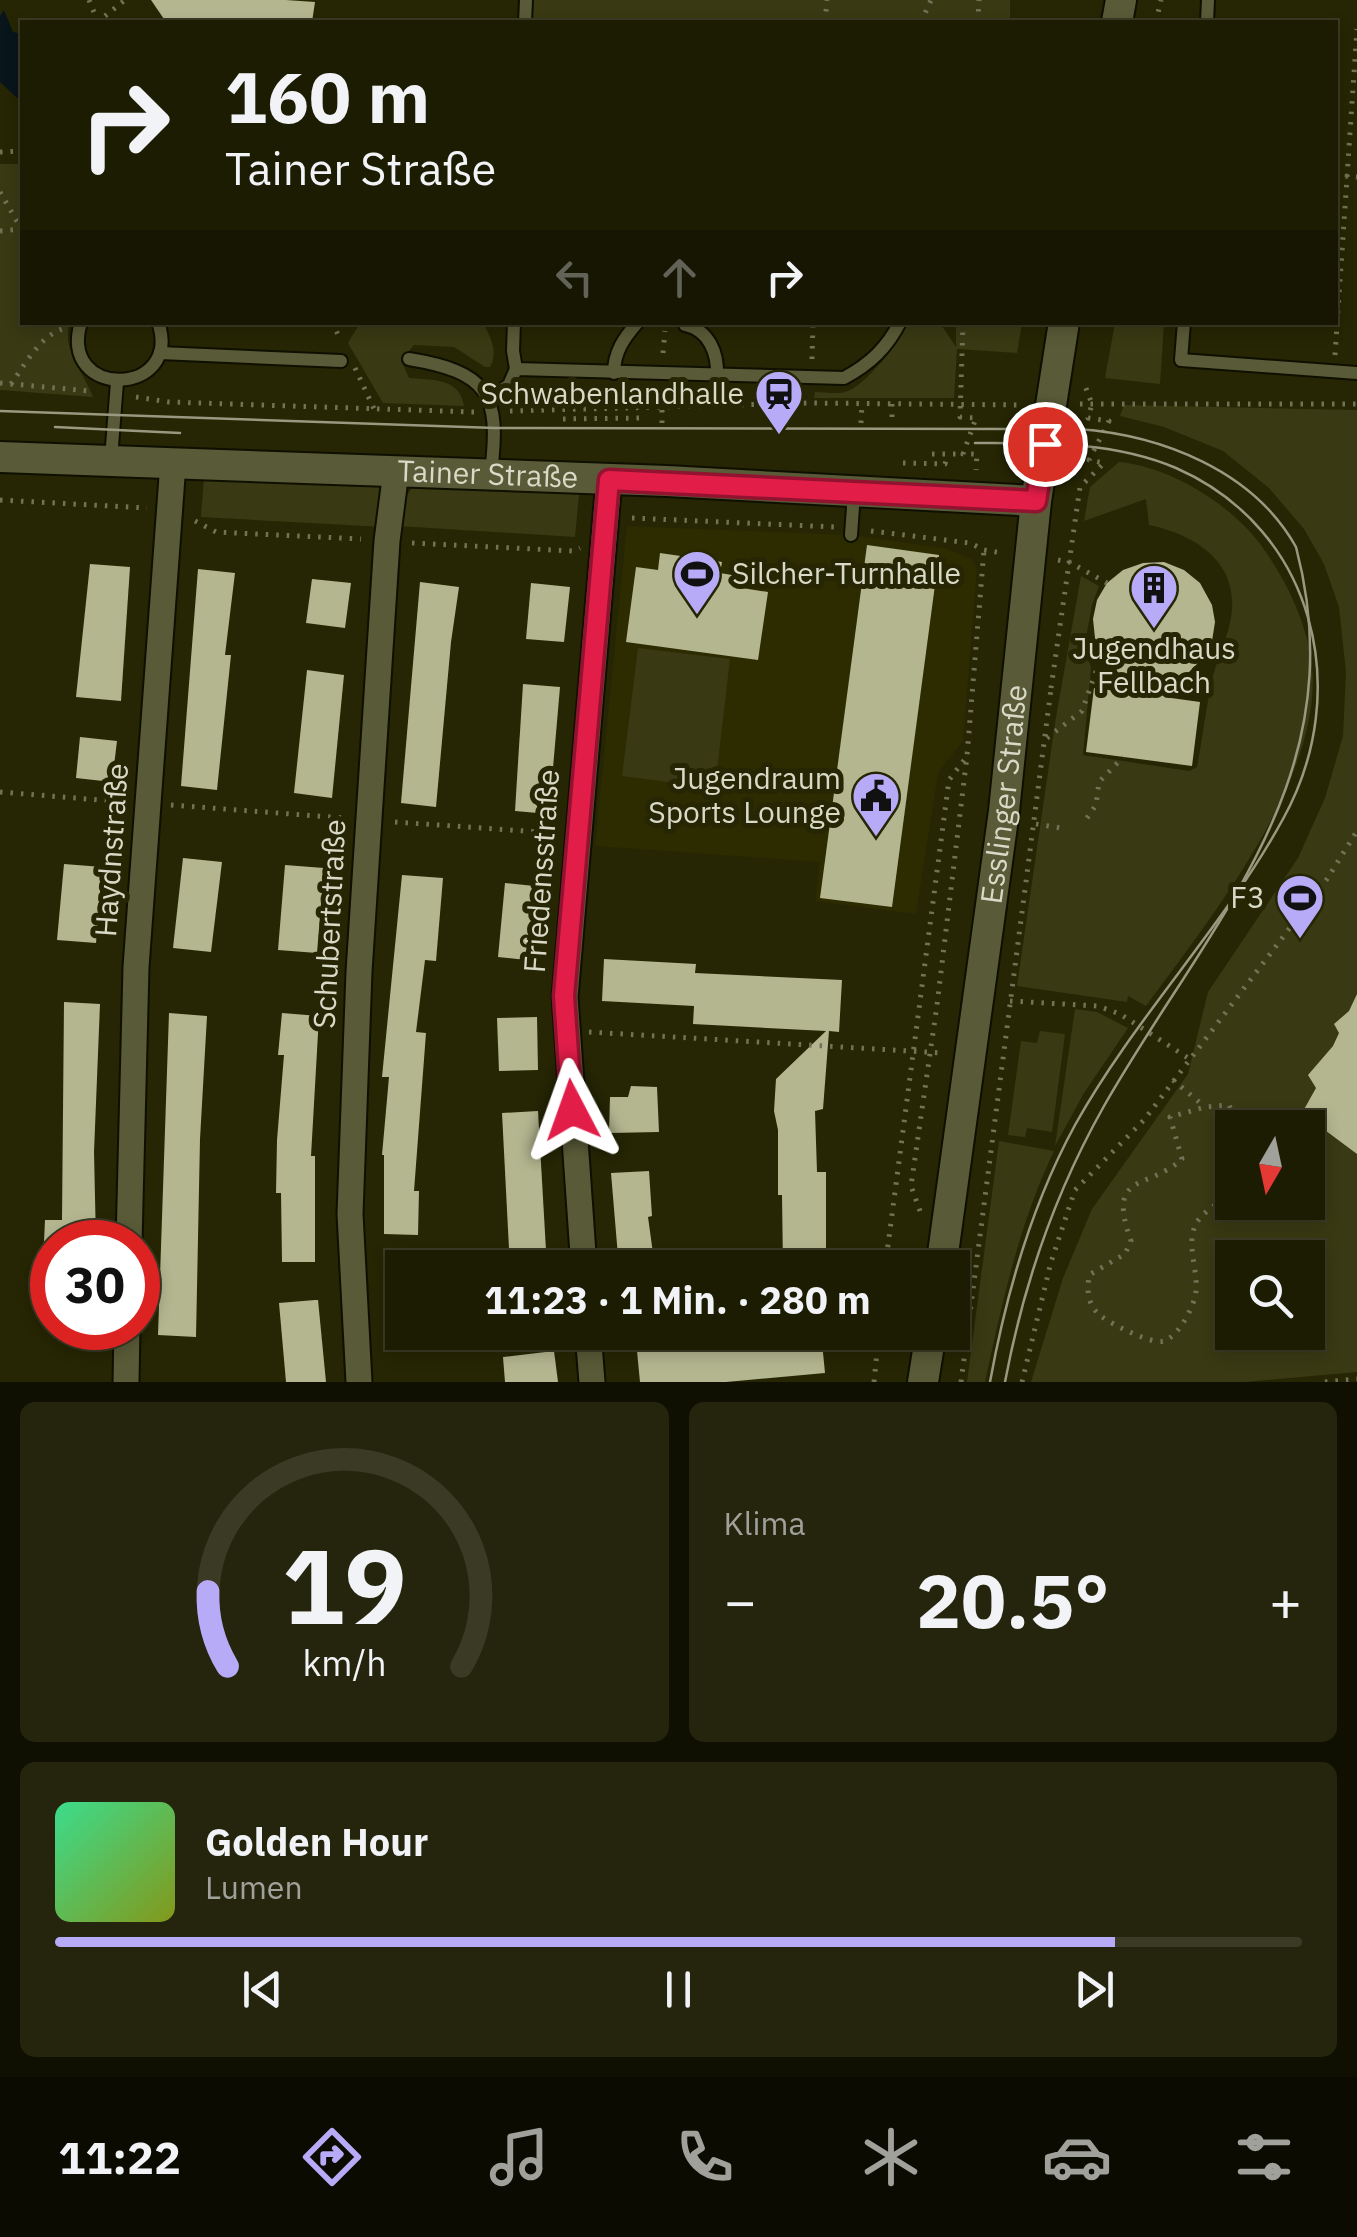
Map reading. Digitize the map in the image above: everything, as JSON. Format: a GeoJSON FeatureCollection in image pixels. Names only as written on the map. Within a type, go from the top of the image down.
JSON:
{"type":"FeatureCollection","features":[{"type":"Feature","properties":{"kind":"street","name":"Esslinger Straße"},"geometry":{"type":"LineString","coordinates":[[943,1250],[970,1055],[994,1000],[1015,689],[1036,501],[1064,325]]}},
{"type":"Feature","properties":{"kind":"street","name":"Tainer Straße"},"geometry":{"type":"LineString","coordinates":[[0,457],[854,490],[1036,501]]}},
{"type":"Feature","properties":{"kind":"street","name":"Haydnstraße"},"geometry":{"type":"LineString","coordinates":[[130,1220],[136,967],[173,463]]}},
{"type":"Feature","properties":{"kind":"street","name":"Schubertstraße"},"geometry":{"type":"LineString","coordinates":[[359,1382],[350,1214],[368,820],[387,541],[396,471]]}},
{"type":"Feature","properties":{"kind":"street","name":"Friedensstraße"},"geometry":{"type":"LineString","coordinates":[[583,1250],[564,996],[576,835],[614,524],[609,480]]}},
{"type":"Feature","properties":{"kind":"street"},"geometry":{"type":"LineString","coordinates":[[126,1382],[127,1350]]}},
{"type":"Feature","properties":{"kind":"street"},"geometry":{"type":"LineString","coordinates":[[589,1350],[592,1382]]}},
{"type":"Feature","properties":{"kind":"street"},"geometry":{"type":"LineString","coordinates":[[923,1382],[928,1350]]}},
{"type":"Feature","properties":{"kind":"lane"},"geometry":{"type":"LineString","coordinates":[[81,325],[78,338],[84,362],[117,388]]}},
{"type":"Feature","properties":{"kind":"lane"},"geometry":{"type":"LineString","coordinates":[[117,388],[143,374],[160,353],[159,325]]}},
{"type":"Feature","properties":{"kind":"lane"},"geometry":{"type":"LineString","coordinates":[[490,406],[510,385],[516,370],[510,325]]}},
{"type":"Feature","properties":{"kind":"lane"},"geometry":{"type":"LineString","coordinates":[[614,373],[620,346],[636,325]]}},
{"type":"Feature","properties":{"kind":"lane"},"geometry":{"type":"LineString","coordinates":[[685,325],[699,328],[709,339],[717,376]]}},
{"type":"Feature","properties":{"kind":"lane"},"geometry":{"type":"LineString","coordinates":[[516,370],[844,378],[866,366],[891,340],[898,325]]}},
{"type":"Feature","properties":{"kind":"lane"},"geometry":{"type":"LineString","coordinates":[[1184,325],[1181,360],[1357,373]]}},
{"type":"Feature","properties":{"kind":"lane"},"geometry":{"type":"LineString","coordinates":[[160,353],[342,361]]}},
{"type":"Feature","properties":{"kind":"lane"},"geometry":{"type":"LineString","coordinates":[[409,359],[460,370],[471,377],[490,406],[495,442],[490,475]]}},
{"type":"Feature","properties":{"kind":"lane"},"geometry":{"type":"LineString","coordinates":[[111,462],[117,388]]}},
{"type":"Feature","properties":{"kind":"lane"},"geometry":{"type":"LineString","coordinates":[[851,532],[854,490]]}},
{"type":"Feature","properties":{"kind":"path"},"geometry":{"type":"LineString","coordinates":[[105,16],[126,0]]}},
{"type":"Feature","properties":{"kind":"path"},"geometry":{"type":"LineString","coordinates":[[1338,306],[1357,29]]}},
{"type":"Feature","properties":{"kind":"path"},"geometry":{"type":"LineString","coordinates":[[1338,176],[1357,177]]}},
{"type":"Feature","properties":{"kind":"path"},"geometry":{"type":"LineString","coordinates":[[0,192],[20,227]]}},
{"type":"Feature","properties":{"kind":"path"},"geometry":{"type":"LineString","coordinates":[[12,384],[36,348],[56,330],[77,325]]}},
{"type":"Feature","properties":{"kind":"path"},"geometry":{"type":"LineString","coordinates":[[960,417],[963,325]]}},
{"type":"Feature","properties":{"kind":"path"},"geometry":{"type":"LineString","coordinates":[[1332,404],[1337,325]]}},
{"type":"Feature","properties":{"kind":"path"},"geometry":{"type":"LineString","coordinates":[[961,1382],[994,1000],[1036,824],[1080,488],[1104,463],[1089,460],[1109,420],[1088,418],[1092,404],[1079,372]]}},
{"type":"Feature","properties":{"kind":"path"},"geometry":{"type":"LineString","coordinates":[[0,383],[117,388],[188,403],[1357,404]]}},
{"type":"Feature","properties":{"kind":"path"},"geometry":{"type":"LineString","coordinates":[[862,404],[862,423]]}},
{"type":"Feature","properties":{"kind":"path"},"geometry":{"type":"LineString","coordinates":[[892,404],[892,423]]}},
{"type":"Feature","properties":{"kind":"path"},"geometry":{"type":"LineString","coordinates":[[662,406],[662,423]]}},
{"type":"Feature","properties":{"kind":"path"},"geometry":{"type":"LineString","coordinates":[[563,419],[640,418]]}},
{"type":"Feature","properties":{"kind":"path"},"geometry":{"type":"LineString","coordinates":[[932,454],[964,454]]}},
{"type":"Feature","properties":{"kind":"path"},"geometry":{"type":"LineString","coordinates":[[891,463],[945,464],[948,454]]}},
{"type":"Feature","properties":{"kind":"path"},"geometry":{"type":"LineString","coordinates":[[0,500],[172,509]]}},
{"type":"Feature","properties":{"kind":"path"},"geometry":{"type":"LineString","coordinates":[[614,524],[851,532],[970,543],[984,550],[967,756],[911,1186],[938,1250]]}},
{"type":"Feature","properties":{"kind":"path"},"geometry":{"type":"LineString","coordinates":[[1068,562],[1107,584]]}},
{"type":"Feature","properties":{"kind":"path"},"geometry":{"type":"LineString","coordinates":[[1044,740],[1082,710],[1098,666]]}},
{"type":"Feature","properties":{"kind":"path"},"geometry":{"type":"LineString","coordinates":[[1015,689],[1051,689]]}},
{"type":"Feature","properties":{"kind":"path"},"geometry":{"type":"LineString","coordinates":[[887,1250],[949,780],[967,756]]}},
{"type":"Feature","properties":{"kind":"path"},"geometry":{"type":"LineString","coordinates":[[1088,818],[1096,806],[1099,782],[1123,757]]}},
{"type":"Feature","properties":{"kind":"path"},"geometry":{"type":"LineString","coordinates":[[0,792],[576,835]]}},
{"type":"Feature","properties":{"kind":"path"},"geometry":{"type":"LineString","coordinates":[[1036,824],[1061,828]]}},
{"type":"Feature","properties":{"kind":"path"},"geometry":{"type":"LineString","coordinates":[[1022,1382],[1052,1262],[1075,1190],[1144,1120],[1327,880],[1356,836]]}},
{"type":"Feature","properties":{"kind":"path"},"geometry":{"type":"LineString","coordinates":[[994,1000],[1098,1006],[1120,1014],[1188,1058]]}},
{"type":"Feature","properties":{"kind":"path"},"geometry":{"type":"LineString","coordinates":[[566,1030],[970,1055]]}},
{"type":"Feature","properties":{"kind":"path"},"geometry":{"type":"LineString","coordinates":[[1173,1080],[1205,1107]]}},
{"type":"Feature","properties":{"kind":"path"},"geometry":{"type":"LineString","coordinates":[[1215,1207],[1197,1221],[1191,1242],[1196,1292],[1174,1334],[1164,1341],[1152,1341],[1108,1322],[1095,1312],[1086,1294],[1089,1275],[1125,1254],[1130,1241],[1122,1218],[1123,1203],[1134,1183],[1174,1167],[1182,1159],[1170,1117],[1205,1107],[1229,1105],[1231,1110]]}},
{"type":"Feature","properties":{"kind":"path"},"geometry":{"type":"LineString","coordinates":[[894,1186],[911,1186]]}},
{"type":"Feature","properties":{"kind":"path"},"geometry":{"type":"LineString","coordinates":[[874,1382],[877,1350]]}},
{"type":"Feature","properties":{"kind":"path"},"geometry":{"type":"LineString","coordinates":[[1326,1382],[1357,1379]]}},
{"type":"Feature","properties":{"kind":"shaded area"},"geometry":{"type":"Polygon","coordinates":[[[526,0],[1010,0],[1010,20],[525,20],[526,0]]]}},
{"type":"Feature","properties":{"kind":"shaded area"},"geometry":{"type":"Polygon","coordinates":[[[4,10],[13,32],[20,34],[17,98],[0,82],[0,16],[4,10]]]}},
{"type":"Feature","properties":{"kind":"shaded area"},"geometry":{"type":"Polygon","coordinates":[[[0,164],[20,164],[20,325],[69,325],[71,353],[93,397],[0,390],[0,164]]]}},
{"type":"Feature","properties":{"kind":"shaded area"},"geometry":{"type":"Polygon","coordinates":[[[359,325],[484,325],[494,356],[490,367],[485,367],[454,347],[414,345],[401,360],[409,378],[451,385],[464,406],[383,403],[348,343],[359,325]]]}},
{"type":"Feature","properties":{"kind":"shaded area"},"geometry":{"type":"Polygon","coordinates":[[[904,325],[941,325],[956,347],[956,325],[1022,325],[1017,353],[957,349],[954,398],[814,398],[815,392],[844,392],[855,387],[891,350],[904,325]]]}},
{"type":"Feature","properties":{"kind":"shaded area"},"geometry":{"type":"Polygon","coordinates":[[[1115,325],[1164,325],[1160,384],[1105,378],[1115,325]]]}},
{"type":"Feature","properties":{"kind":"shaded area","name":"F3"},"geometry":{"type":"Polygon","coordinates":[[[1124,405],[1357,410],[1357,1372],[1244,1382],[1031,1382],[1063,1278],[1092,1209],[1188,1074],[1208,992],[1298,858],[1325,798],[1343,736],[1346,672],[1339,607],[1324,564],[1304,529],[1269,488],[1223,451],[1164,427],[1120,416],[1124,405]]]}},
{"type":"Feature","properties":{"kind":"shaded area"},"geometry":{"type":"Polygon","coordinates":[[[1119,462],[1159,471],[1198,490],[1233,515],[1261,545],[1284,581],[1301,620],[1309,648],[1312,693],[1304,741],[1262,838],[1146,1006],[1128,996],[1127,1002],[1017,986],[1081,576],[1099,586],[1085,643],[1091,668],[1083,755],[1189,771],[1197,767],[1213,676],[1231,619],[1231,592],[1219,563],[1195,542],[1149,525],[1146,499],[1084,521],[1090,487],[1119,462]]]}},
{"type":"Feature","properties":{"kind":"shaded area"},"geometry":{"type":"Polygon","coordinates":[[[204,478],[389,485],[384,527],[201,517],[204,478]]]}},
{"type":"Feature","properties":{"kind":"shaded area"},"geometry":{"type":"Polygon","coordinates":[[[413,486],[579,494],[575,537],[398,526],[413,486]]]}},
{"type":"Feature","properties":{"kind":"shaded area"},"geometry":{"type":"Polygon","coordinates":[[[627,526],[851,535],[944,548],[972,559],[977,569],[963,741],[938,773],[916,914],[815,901],[820,862],[595,846],[627,526]]]}},
{"type":"Feature","properties":{"kind":"shaded area"},"geometry":{"type":"Polygon","coordinates":[[[638,648],[730,659],[715,788],[622,776],[638,648]]]}},
{"type":"Feature","properties":{"kind":"shaded area"},"geometry":{"type":"Polygon","coordinates":[[[1075,1009],[1097,1012],[1128,1028],[1084,1093],[1055,1146],[1075,1009]]]}},
{"type":"Feature","properties":{"kind":"shaded area"},"geometry":{"type":"Polygon","coordinates":[[[1040,1031],[1065,1034],[1052,1132],[1027,1128],[1025,1137],[1008,1135],[1021,1041],[1037,1043],[1040,1031]]]}},
{"type":"Feature","properties":{"kind":"shaded area"},"geometry":{"type":"Polygon","coordinates":[[[999,1141],[1054,1151],[1021,1235],[985,1382],[967,1382],[999,1141]]]}},
{"type":"Feature","properties":{"kind":"building"},"geometry":{"type":"Polygon","coordinates":[[[151,0],[315,2],[312,20],[165,20],[151,0]]]}},
{"type":"Feature","properties":{"kind":"building"},"geometry":{"type":"Polygon","coordinates":[[[867,545],[939,555],[892,907],[820,898],[867,545]]]}},
{"type":"Feature","properties":{"kind":"building","name":"Silcher-Turnhalle"},"geometry":{"type":"Polygon","coordinates":[[[660,553],[722,562],[720,573],[744,577],[742,588],[768,592],[758,660],[626,642],[636,567],[658,570],[660,553]]]}},
{"type":"Feature","properties":{"kind":"building","name":"Jugendhaus Fellbach"},"geometry":{"type":"Polygon","coordinates":[[[1164,562],[1184,570],[1200,583],[1212,605],[1215,622],[1212,641],[1203,658],[1164,697],[1200,702],[1192,766],[1086,752],[1094,688],[1138,694],[1103,656],[1095,638],[1097,600],[1107,583],[1123,570],[1143,563],[1164,562]]]}},
{"type":"Feature","properties":{"kind":"building"},"geometry":{"type":"Polygon","coordinates":[[[90,564],[130,567],[121,701],[76,697],[90,564]]]}},
{"type":"Feature","properties":{"kind":"building"},"geometry":{"type":"Polygon","coordinates":[[[198,569],[235,573],[225,655],[231,655],[217,790],[181,786],[198,569]]]}},
{"type":"Feature","properties":{"kind":"building"},"geometry":{"type":"Polygon","coordinates":[[[312,579],[351,583],[345,628],[306,623],[312,579]]]}},
{"type":"Feature","properties":{"kind":"building"},"geometry":{"type":"Polygon","coordinates":[[[420,582],[459,587],[436,807],[401,803],[420,582]]]}},
{"type":"Feature","properties":{"kind":"building"},"geometry":{"type":"Polygon","coordinates":[[[531,583],[570,587],[564,642],[526,639],[531,583]]]}},
{"type":"Feature","properties":{"kind":"building"},"geometry":{"type":"Polygon","coordinates":[[[307,670],[344,675],[332,798],[294,793],[307,670]]]}},
{"type":"Feature","properties":{"kind":"building"},"geometry":{"type":"Polygon","coordinates":[[[523,684],[560,687],[549,814],[515,811],[523,684]]]}},
{"type":"Feature","properties":{"kind":"building"},"geometry":{"type":"Polygon","coordinates":[[[80,737],[117,741],[112,782],[76,778],[80,737]]]}},
{"type":"Feature","properties":{"kind":"building"},"geometry":{"type":"Polygon","coordinates":[[[183,858],[222,862],[211,952],[173,948],[183,858]]]}},
{"type":"Feature","properties":{"kind":"building"},"geometry":{"type":"Polygon","coordinates":[[[64,864],[102,867],[96,943],[57,940],[64,864]]]}},
{"type":"Feature","properties":{"kind":"building"},"geometry":{"type":"Polygon","coordinates":[[[285,865],[324,868],[317,953],[278,950],[285,865]]]}},
{"type":"Feature","properties":{"kind":"building"},"geometry":{"type":"Polygon","coordinates":[[[402,875],[443,878],[436,961],[425,960],[416,1032],[426,1033],[414,1191],[419,1191],[418,1235],[384,1234],[382,1155],[389,1077],[382,1077],[402,875]]]}},
{"type":"Feature","properties":{"kind":"building"},"geometry":{"type":"Polygon","coordinates":[[[505,883],[544,887],[536,961],[498,957],[505,883]]]}},
{"type":"Feature","properties":{"kind":"building"},"geometry":{"type":"Polygon","coordinates":[[[604,959],[696,964],[695,973],[842,980],[839,1032],[829,1031],[823,1109],[815,1111],[817,1172],[826,1172],[826,1250],[783,1250],[774,1111],[776,1079],[826,1031],[693,1024],[694,1006],[602,1001],[604,959]]]}},
{"type":"Feature","properties":{"kind":"building"},"geometry":{"type":"Polygon","coordinates":[[[1357,994],[1357,1154],[1325,1130],[1325,1110],[1304,1110],[1316,1088],[1308,1075],[1333,1046],[1339,1033],[1334,1024],[1349,1011],[1357,994]]]}},
{"type":"Feature","properties":{"kind":"building"},"geometry":{"type":"Polygon","coordinates":[[[64,1002],[100,1004],[96,1220],[62,1220],[64,1002]]]}},
{"type":"Feature","properties":{"kind":"building"},"geometry":{"type":"Polygon","coordinates":[[[169,1013],[207,1016],[196,1337],[160,1335],[169,1013]]]}},
{"type":"Feature","properties":{"kind":"building"},"geometry":{"type":"Polygon","coordinates":[[[282,1013],[319,1016],[311,1156],[315,1156],[315,1262],[282,1262],[281,1193],[276,1193],[284,1055],[278,1055],[282,1013]]]}},
{"type":"Feature","properties":{"kind":"building"},"geometry":{"type":"Polygon","coordinates":[[[537,1017],[538,1070],[499,1071],[497,1018],[537,1017]]]}},
{"type":"Feature","properties":{"kind":"building"},"geometry":{"type":"Polygon","coordinates":[[[631,1086],[657,1087],[659,1132],[609,1133],[610,1097],[628,1097],[631,1086]]]}},
{"type":"Feature","properties":{"kind":"building"},"geometry":{"type":"Polygon","coordinates":[[[538,1111],[546,1250],[509,1250],[502,1113],[538,1111]]]}},
{"type":"Feature","properties":{"kind":"building"},"geometry":{"type":"Polygon","coordinates":[[[649,1171],[652,1216],[648,1217],[653,1250],[617,1250],[611,1173],[649,1171]]]}},
{"type":"Feature","properties":{"kind":"building"},"geometry":{"type":"Polygon","coordinates":[[[318,1300],[326,1382],[286,1382],[279,1303],[318,1300]]]}},
{"type":"Feature","properties":{"kind":"building"},"geometry":{"type":"Polygon","coordinates":[[[823,1350],[825,1373],[726,1382],[640,1382],[637,1351],[823,1350]]]}},
{"type":"Feature","properties":{"kind":"building"},"geometry":{"type":"Polygon","coordinates":[[[554,1351],[558,1382],[505,1382],[503,1357],[554,1351]]]}},
{"type":"Feature","properties":{"kind":"tram line"},"geometry":{"type":"LineString","coordinates":[[0,411],[495,428],[1078,429],[1141,439],[1172,449],[1230,477],[1255,497],[1278,520],[1296,547],[1310,630],[1306,706],[1289,778],[1262,845],[1227,910],[1104,1106],[1071,1171],[1021,1310],[1005,1382]]}},
{"type":"Feature","properties":{"kind":"tram line"},"geometry":{"type":"LineString","coordinates":[[55,427],[180,433]]}},
{"type":"Feature","properties":{"kind":"tram line"},"geometry":{"type":"LineString","coordinates":[[975,443],[1077,445],[1127,453],[1176,468],[1223,495],[1261,531],[1290,572],[1308,618],[1317,668],[1316,719],[1304,770],[1283,819],[1260,859],[1125,1047],[1075,1125],[1022,1250],[990,1382]]}},
{"type":"Feature","properties":{"kind":"place","name":"Schwabenlandhalle"},"geometry":{"type":"Point","coordinates":[779,436]}},
{"type":"Feature","properties":{"kind":"place","name":"Silcher-Turnhalle"},"geometry":{"type":"Point","coordinates":[697,616]}},
{"type":"Feature","properties":{"kind":"place","name":"Jugendhaus Fellbach"},"geometry":{"type":"Point","coordinates":[1154,630]}},
{"type":"Feature","properties":{"kind":"place","name":"Jugendraum Sports Lounge"},"geometry":{"type":"Point","coordinates":[876,838]}},
{"type":"Feature","properties":{"kind":"place","name":"F3"},"geometry":{"type":"Point","coordinates":[1300,940]}},
{"type":"Feature","properties":{"kind":"route"},"geometry":{"type":"LineString","coordinates":[[572,1110],[564,996],[609,480],[1036,501],[1045,444]]}}]}
